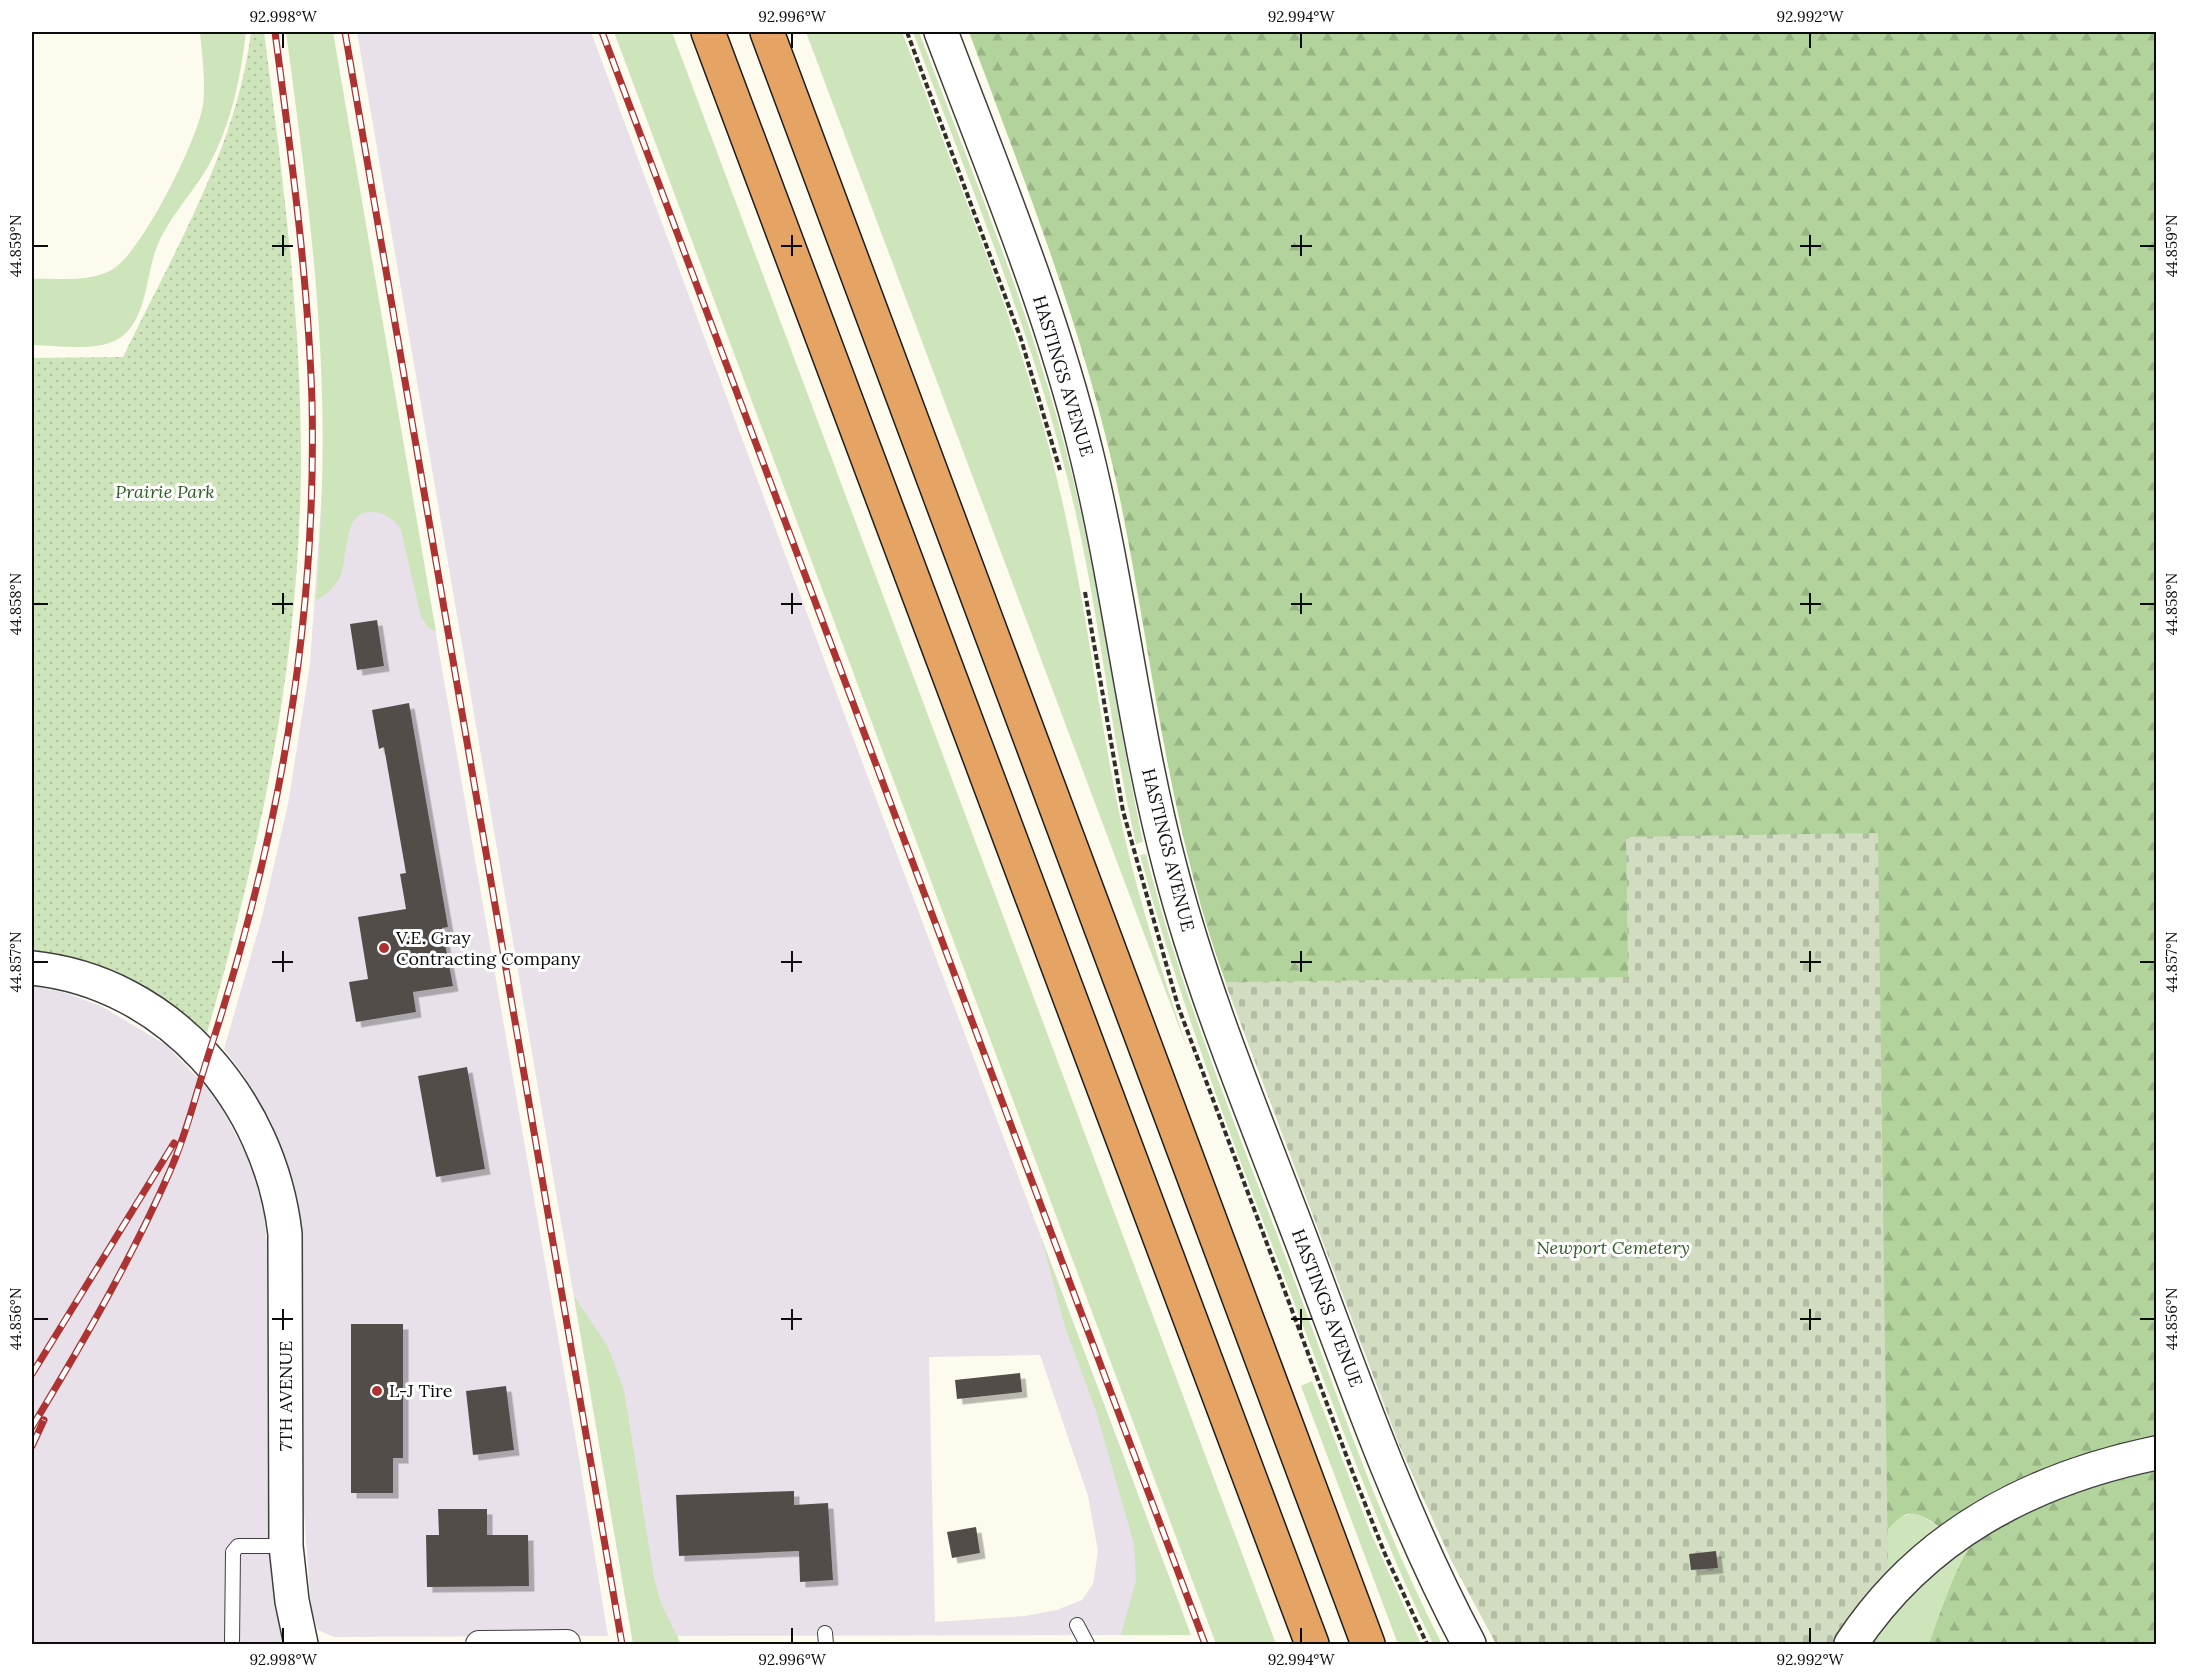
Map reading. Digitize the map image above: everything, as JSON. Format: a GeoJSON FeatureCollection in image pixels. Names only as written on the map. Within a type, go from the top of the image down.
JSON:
{"type":"FeatureCollection","features":[{"type":"Feature","properties":{"kind":"highway"},"geometry":{"type":"LineString","coordinates":[[708,32],[1312,1644]]}},
{"type":"Feature","properties":{"kind":"highway"},"geometry":{"type":"LineString","coordinates":[[767,32],[1368,1641]]}},
{"type":"Feature","properties":{"kind":"highway"},"geometry":{"type":"LineString","coordinates":[[1137,1180],[1214,1434],[1293,1644]]}},
{"type":"Feature","properties":{"kind":"street","name":"HASTINGS AVENUE"},"geometry":{"type":"LineString","coordinates":[[941,32],[1038,293],[1073,401],[1107,548],[1156,811],[1186,925],[1218,1020],[1380,1449],[1419,1543],[1469,1644]]}},
{"type":"Feature","properties":{"kind":"street","name":"7TH AVENUE"},"geometry":{"type":"LineString","coordinates":[[32,968],[78,978],[121,994],[170,1024],[208,1058],[238,1099],[264,1147],[276,1184],[284,1222],[286,1546],[292,1601],[302,1644]]}},
{"type":"Feature","properties":{"kind":"street"},"geometry":{"type":"LineString","coordinates":[[1851,1644],[1895,1587],[1915,1566],[1960,1532],[2040,1487],[2086,1470],[2157,1453]]}},
{"type":"Feature","properties":{"kind":"street"},"geometry":{"type":"LineString","coordinates":[[479,1644],[567,1643]]}},
{"type":"Feature","properties":{"kind":"lane"},"geometry":{"type":"LineString","coordinates":[[232,1644],[233,1552],[238,1546],[286,1546]]}},
{"type":"Feature","properties":{"kind":"lane"},"geometry":{"type":"LineString","coordinates":[[1077,1625],[1087,1644]]}},
{"type":"Feature","properties":{"kind":"shaded area"},"geometry":{"type":"Polygon","coordinates":[[[357,32],[591,32],[860,756],[1191,1635],[632,1636],[357,32]],[[1040,1355],[929,1357],[935,1622],[1025,1616],[1057,1610],[1082,1600],[1093,1584],[1098,1551],[1088,1496],[1040,1355]]]}},
{"type":"Feature","properties":{"kind":"shaded area"},"geometry":{"type":"Polygon","coordinates":[[[411,490],[608,1636],[334,1637],[318,1630],[311,1609],[303,1498],[303,1263],[299,1205],[293,1180],[272,1124],[243,1074],[224,1049],[262,917],[288,804],[310,664],[322,491],[411,490]]]}},
{"type":"Feature","properties":{"kind":"shaded area"},"geometry":{"type":"Polygon","coordinates":[[[32,986],[66,993],[103,1007],[166,1045],[215,1096],[249,1159],[263,1207],[267,1242],[268,1532],[272,1585],[282,1644],[32,1644],[32,986]]]}},
{"type":"Feature","properties":{"kind":"green space"},"geometry":{"type":"Polygon","coordinates":[[[200,32],[246,32],[239,79],[226,126],[214,155],[158,244],[142,303],[133,325],[125,334],[105,344],[80,347],[32,345],[32,279],[84,278],[113,269],[139,241],[167,193],[191,143],[203,105],[204,77],[200,32]]]}},
{"type":"Feature","properties":{"kind":"green space","name":"Prairie Park"},"geometry":{"type":"Polygon","coordinates":[[[251,32],[264,32],[290,251],[300,417],[301,472],[298,544],[293,616],[273,756],[244,894],[207,1033],[168,1002],[126,978],[80,961],[32,950],[32,358],[123,357],[182,239],[218,158],[244,75],[251,32]]]}},
{"type":"Feature","properties":{"kind":"green space"},"geometry":{"type":"Polygon","coordinates":[[[286,32],[333,32],[436,632],[428,627],[421,617],[401,530],[391,519],[377,512],[363,513],[352,524],[340,576],[328,593],[316,600],[321,523],[323,421],[320,349],[309,213],[286,32]]]}},
{"type":"Feature","properties":{"kind":"green space"},"geometry":{"type":"Polygon","coordinates":[[[614,32],[672,32],[1276,1644],[1216,1644],[614,32]]]}},
{"type":"Feature","properties":{"kind":"green space"},"geometry":{"type":"Polygon","coordinates":[[[806,32],[902,32],[974,222],[1013,331],[1047,440],[1077,574],[1111,768],[1132,869],[1188,1051],[806,32]]]}},
{"type":"Feature","properties":{"kind":"green space"},"geometry":{"type":"Polygon","coordinates":[[[913,32],[919,32],[1017,292],[1066,451],[1098,597],[1143,842],[1136,844],[1086,561],[1053,424],[997,254],[913,32]]]}},
{"type":"Feature","properties":{"kind":"green space"},"geometry":{"type":"Polygon","coordinates":[[[969,32],[2156,32],[2156,1439],[1942,1529],[1923,1516],[1908,1514],[1902,1516],[1880,1539],[1664,980],[1230,994],[1209,933],[1177,811],[1120,499],[1090,380],[1054,262],[969,32]]]}},
{"type":"Feature","properties":{"kind":"green space","name":"Newport Cemetery"},"geometry":{"type":"Polygon","coordinates":[[[1878,833],[1888,1569],[1863,1600],[1835,1644],[1496,1644],[1451,1560],[1400,1447],[1225,982],[1628,977],[1626,837],[1878,833]]]}},
{"type":"Feature","properties":{"kind":"green space"},"geometry":{"type":"Polygon","coordinates":[[[1146,854],[1177,961],[1232,1118],[1380,1508],[1442,1644],[1433,1644],[1395,1561],[1252,1193],[1192,1026],[1156,912],[1140,855],[1146,854]]]}},
{"type":"Feature","properties":{"kind":"green space"},"geometry":{"type":"Polygon","coordinates":[[[1041,1237],[1191,1635],[1121,1635],[1136,1580],[1134,1544],[1096,1411],[1066,1330],[1041,1237]]]}},
{"type":"Feature","properties":{"kind":"green space"},"geometry":{"type":"Polygon","coordinates":[[[574,1296],[608,1347],[624,1390],[654,1578],[661,1603],[681,1644],[633,1644],[574,1296]]]}},
{"type":"Feature","properties":{"kind":"green space"},"geometry":{"type":"Polygon","coordinates":[[[1312,1381],[1370,1531],[1421,1644],[1398,1644],[1301,1386],[1312,1381]]]}},
{"type":"Feature","properties":{"kind":"green space"},"geometry":{"type":"Polygon","coordinates":[[[2156,1464],[2156,1644],[1929,1644],[1961,1562],[1975,1539],[1987,1529],[2031,1507],[2156,1464]]]}},
{"type":"Feature","properties":{"kind":"green space"},"geometry":{"type":"Polygon","coordinates":[[[1916,1512],[1942,1529],[1908,1553],[1880,1579],[1856,1609],[1835,1644],[1793,1644],[1897,1518],[1916,1512]]]}},
{"type":"Feature","properties":{"kind":"green space"},"geometry":{"type":"Polygon","coordinates":[[[1975,1537],[1952,1584],[1929,1644],[1871,1644],[1895,1607],[1975,1537]]]}},
{"type":"Feature","properties":{"kind":"building"},"geometry":{"type":"Polygon","coordinates":[[[377,620],[384,666],[357,670],[350,624],[377,620]]]}},
{"type":"Feature","properties":{"kind":"building"},"geometry":{"type":"Polygon","coordinates":[[[409,703],[448,927],[442,928],[453,986],[413,992],[416,1012],[356,1022],[349,982],[368,979],[358,917],[406,909],[400,874],[406,873],[384,747],[379,749],[372,710],[409,703]]]}},
{"type":"Feature","properties":{"kind":"building"},"geometry":{"type":"Polygon","coordinates":[[[467,1067],[485,1169],[436,1177],[418,1076],[467,1067]]]}},
{"type":"Feature","properties":{"kind":"building","name":"L-J Tire"},"geometry":{"type":"Polygon","coordinates":[[[351,1324],[403,1324],[403,1458],[393,1458],[393,1493],[351,1493],[351,1324]]]}},
{"type":"Feature","properties":{"kind":"building"},"geometry":{"type":"Polygon","coordinates":[[[1020,1373],[1022,1392],[957,1399],[955,1380],[1020,1373]]]}},
{"type":"Feature","properties":{"kind":"building"},"geometry":{"type":"Polygon","coordinates":[[[506,1386],[514,1450],[473,1455],[466,1391],[506,1386]]]}},
{"type":"Feature","properties":{"kind":"building"},"geometry":{"type":"Polygon","coordinates":[[[794,1491],[794,1505],[828,1503],[833,1580],[800,1582],[799,1551],[679,1556],[676,1495],[794,1491]]]}},
{"type":"Feature","properties":{"kind":"building"},"geometry":{"type":"Polygon","coordinates":[[[438,1509],[487,1509],[487,1535],[528,1535],[529,1586],[427,1587],[426,1535],[439,1535],[438,1509]]]}},
{"type":"Feature","properties":{"kind":"building"},"geometry":{"type":"Polygon","coordinates":[[[976,1527],[980,1553],[952,1558],[947,1532],[976,1527]]]}},
{"type":"Feature","properties":{"kind":"building"},"geometry":{"type":"Polygon","coordinates":[[[1716,1551],[1718,1568],[1691,1570],[1689,1554],[1716,1551]]]}},
{"type":"Feature","properties":{"kind":"railway"},"geometry":{"type":"LineString","coordinates":[[32,1427],[122,1269],[155,1204],[181,1142],[255,894],[288,732],[300,649],[308,567],[312,484],[312,401],[303,262],[275,32]]}},
{"type":"Feature","properties":{"kind":"railway"},"geometry":{"type":"LineString","coordinates":[[345,32],[622,1644]]}},
{"type":"Feature","properties":{"kind":"railway"},"geometry":{"type":"LineString","coordinates":[[602,32],[1205,1644]]}},
{"type":"Feature","properties":{"kind":"railway"},"geometry":{"type":"LineString","coordinates":[[32,1374],[174,1143]]}},
{"type":"Feature","properties":{"kind":"railway"},"geometry":{"type":"LineString","coordinates":[[32,1446],[44,1420]]}},
{"type":"Feature","properties":{"kind":"place","name":"V.E. Gray Contracting Company"},"geometry":{"type":"Point","coordinates":[384,948]}},
{"type":"Feature","properties":{"kind":"place","name":"L-J Tire"},"geometry":{"type":"Point","coordinates":[377,1391]}}]}
